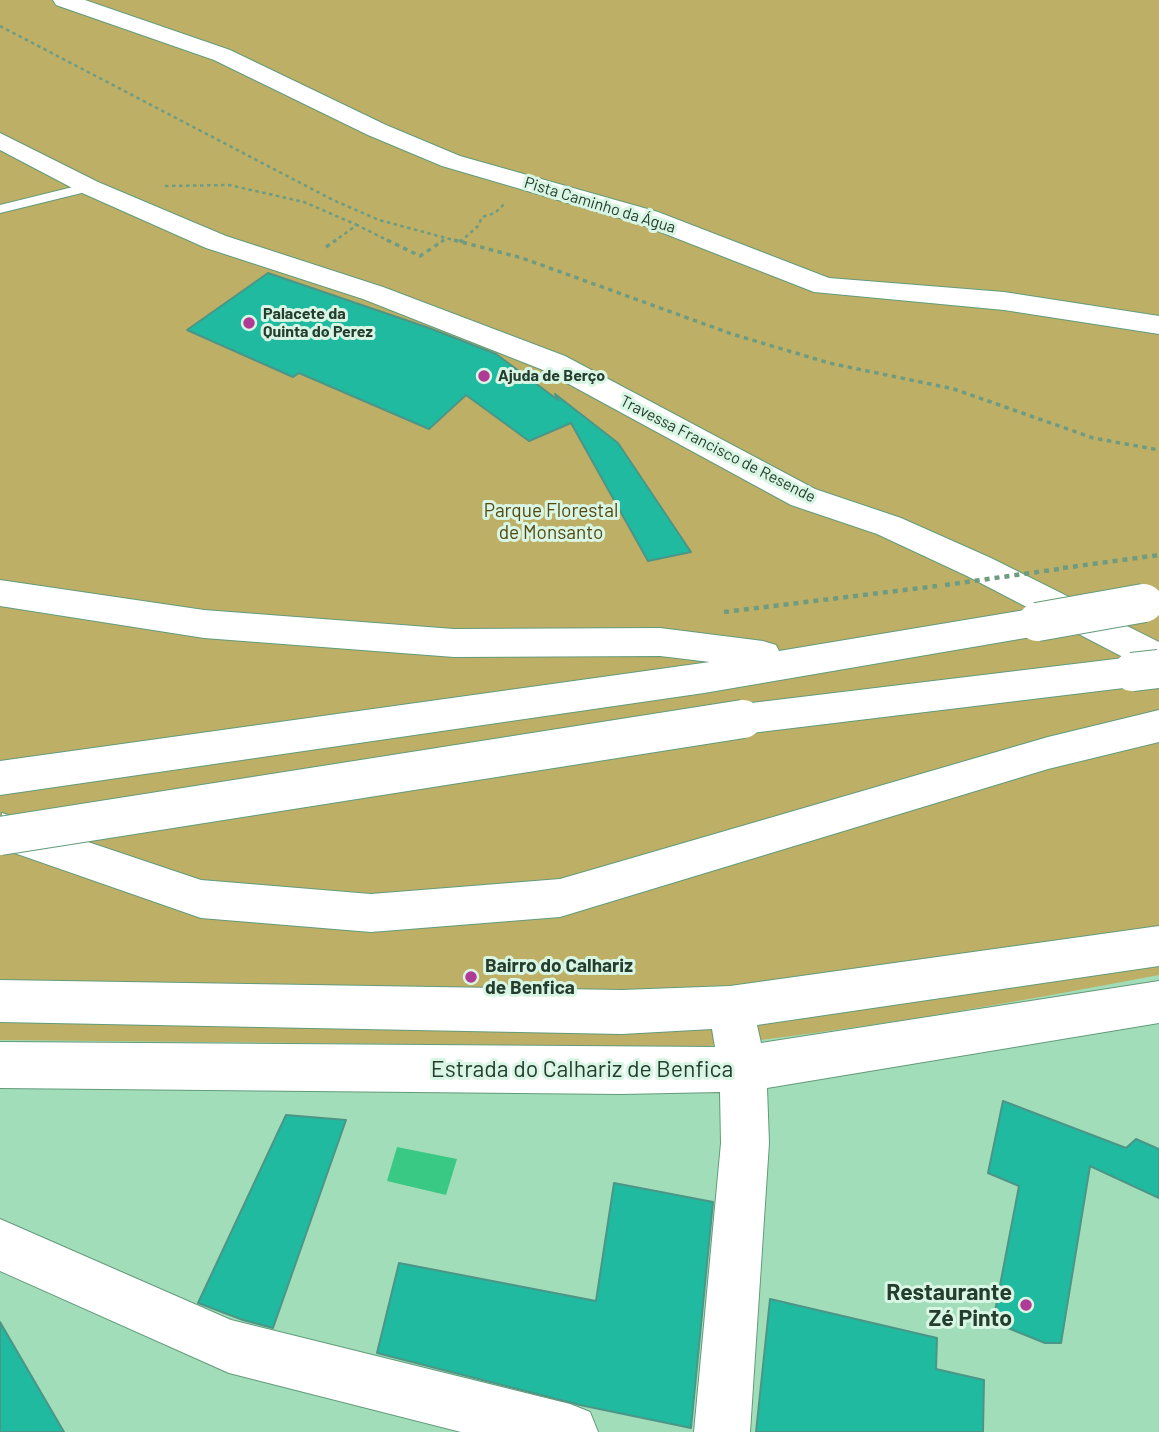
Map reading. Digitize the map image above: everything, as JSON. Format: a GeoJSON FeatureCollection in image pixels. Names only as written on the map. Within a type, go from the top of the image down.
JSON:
{"type":"FeatureCollection","features":[{"type":"Feature","properties":{"kind":"main road","name":"Pista Caminho da Água"},"geometry":{"type":"LineString","coordinates":[[64,0],[222,55],[377,130],[452,161],[649,218],[824,286],[1004,301],[1159,325]]}},
{"type":"Feature","properties":{"kind":"main road","name":"Travessa Francisco de Resende"},"geometry":{"type":"LineString","coordinates":[[0,140],[89,187],[216,242],[373,293],[554,363],[803,497],[889,526],[979,567],[1150,666]]}},
{"type":"Feature","properties":{"kind":"main road"},"geometry":{"type":"LineString","coordinates":[[0,593],[204,624],[454,643],[660,642],[807,661]]}},
{"type":"Feature","properties":{"kind":"main road"},"geometry":{"type":"LineString","coordinates":[[0,778],[704,678],[1152,602]]}},
{"type":"Feature","properties":{"kind":"main road"},"geometry":{"type":"LineString","coordinates":[[0,836],[743,719],[1150,666]]}},
{"type":"Feature","properties":{"kind":"main road"},"geometry":{"type":"LineString","coordinates":[[0,831],[201,899],[371,912],[560,898],[1048,754],[1159,726]]}},
{"type":"Feature","properties":{"kind":"main road"},"geometry":{"type":"LineString","coordinates":[[0,1001],[622,1012],[730,1007],[1159,946]]}},
{"type":"Feature","properties":{"kind":"main road","name":"Estrada do Calhariz de Benfica"},"geometry":{"type":"LineString","coordinates":[[0,1065],[621,1071],[743,1069],[1159,1003]]}},
{"type":"Feature","properties":{"kind":"main road"},"geometry":{"type":"LineString","coordinates":[[722,1432],[745,1143],[743,1069],[730,1007]]}},
{"type":"Feature","properties":{"kind":"main road"},"geometry":{"type":"LineString","coordinates":[[0,1245],[229,1346],[570,1432]]}},
{"type":"Feature","properties":{"kind":"lane"},"geometry":{"type":"LineString","coordinates":[[0,209],[89,187]]}},
{"type":"Feature","properties":{"kind":"path"},"geometry":{"type":"LineString","coordinates":[[0,26],[334,200],[379,220],[522,258],[744,338],[829,363],[954,389],[1093,438],[1159,450]]}},
{"type":"Feature","properties":{"kind":"path"},"geometry":{"type":"LineString","coordinates":[[159,186],[229,185],[304,202],[420,256],[447,238]]}},
{"type":"Feature","properties":{"kind":"path"},"geometry":{"type":"LineString","coordinates":[[460,242],[478,226],[482,217],[495,213],[506,202],[543,188]]}},
{"type":"Feature","properties":{"kind":"path"},"geometry":{"type":"LineString","coordinates":[[346,232],[357,225]]}},
{"type":"Feature","properties":{"kind":"path"},"geometry":{"type":"LineString","coordinates":[[945,585],[1159,555]]}},
{"type":"Feature","properties":{"kind":"green space","name":"Parque Florestal de Monsanto"},"geometry":{"type":"Polygon","coordinates":[[[0,0],[1159,0],[1159,975],[930,1016],[699,1047],[0,1040],[0,0]]]}},
{"type":"Feature","properties":{"kind":"shaded area"},"geometry":{"type":"Polygon","coordinates":[[[397,1147],[457,1159],[446,1195],[387,1181],[397,1147]]]}},
{"type":"Feature","properties":{"kind":"building"},"geometry":{"type":"Polygon","coordinates":[[[268,273],[496,354],[558,400],[555,394],[618,443],[691,552],[648,561],[571,423],[529,441],[466,395],[429,429],[299,373],[293,377],[187,330],[268,273]]]}},
{"type":"Feature","properties":{"kind":"building"},"geometry":{"type":"Polygon","coordinates":[[[1003,1101],[1126,1148],[1136,1139],[1159,1149],[1159,1198],[1090,1166],[1061,1343],[1045,1343],[993,1322],[1019,1186],[988,1173],[1003,1101]]]}},
{"type":"Feature","properties":{"kind":"building"},"geometry":{"type":"Polygon","coordinates":[[[286,1115],[346,1120],[273,1328],[198,1303],[286,1115]]]}},
{"type":"Feature","properties":{"kind":"building"},"geometry":{"type":"Polygon","coordinates":[[[614,1183],[713,1202],[691,1428],[580,1405],[377,1353],[399,1263],[596,1301],[614,1183]]]}},
{"type":"Feature","properties":{"kind":"building"},"geometry":{"type":"Polygon","coordinates":[[[770,1299],[937,1338],[936,1369],[984,1380],[983,1432],[756,1432],[770,1299]]]}},
{"type":"Feature","properties":{"kind":"building"},"geometry":{"type":"Polygon","coordinates":[[[0,1322],[64,1432],[0,1432],[0,1322]]]}},
{"type":"Feature","properties":{"kind":"place","name":"Palacete da Quinta do Perez"},"geometry":{"type":"Point","coordinates":[249,323]}},
{"type":"Feature","properties":{"kind":"place","name":"Ajuda de Berço"},"geometry":{"type":"Point","coordinates":[484,376]}},
{"type":"Feature","properties":{"kind":"place","name":"Bairro do Calhariz de Benfica"},"geometry":{"type":"Point","coordinates":[471,977]}},
{"type":"Feature","properties":{"kind":"place","name":"Restaurante Zé Pinto"},"geometry":{"type":"Point","coordinates":[1026,1305]}}]}
